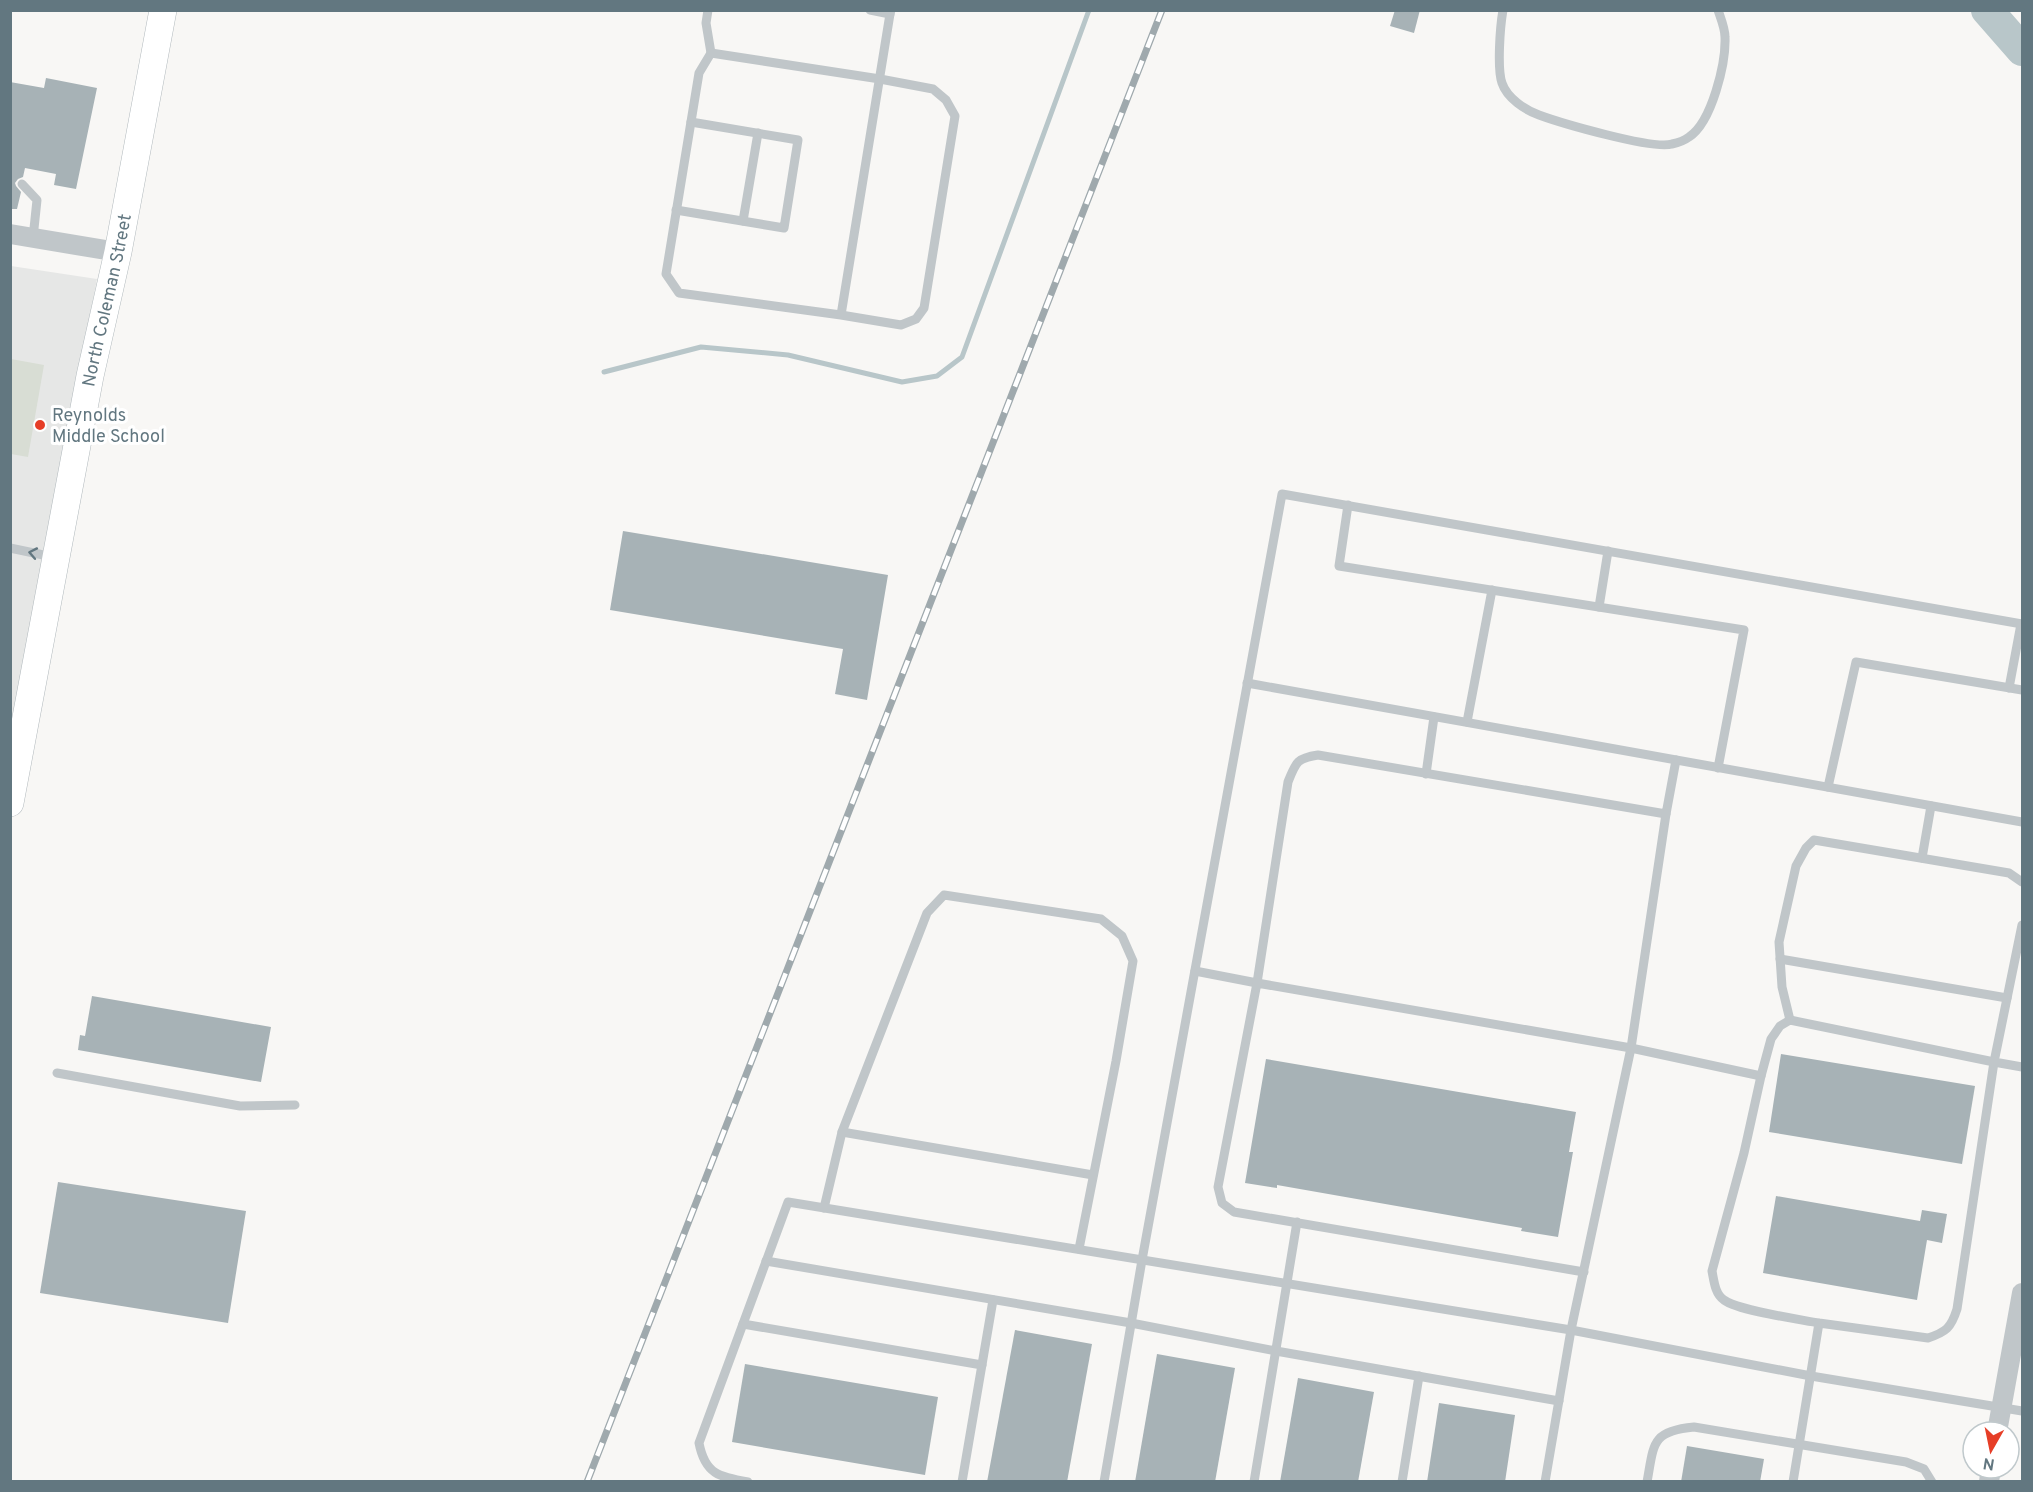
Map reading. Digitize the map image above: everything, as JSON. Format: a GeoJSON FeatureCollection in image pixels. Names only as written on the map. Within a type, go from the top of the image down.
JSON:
{"type":"FeatureCollection","features":[{"type":"Feature","properties":{"kind":"street","name":"North Coleman Street"},"geometry":{"type":"LineString","coordinates":[[10,803],[90,376],[117,252],[163,10]]}},
{"type":"Feature","properties":{"kind":"street"},"geometry":{"type":"LineString","coordinates":[[10,234],[117,252]]}},
{"type":"Feature","properties":{"kind":"street"},"geometry":{"type":"LineString","coordinates":[[1999,1420],[2022,1293]]}},
{"type":"Feature","properties":{"kind":"lane"},"geometry":{"type":"LineString","coordinates":[[708,10],[706,24],[711,53],[699,73],[666,274],[679,293],[901,325],[916,319],[924,308],[955,116],[946,100],[933,89],[711,53]]}},
{"type":"Feature","properties":{"kind":"lane"},"geometry":{"type":"LineString","coordinates":[[842,315],[891,12],[870,10]]}},
{"type":"Feature","properties":{"kind":"lane"},"geometry":{"type":"LineString","coordinates":[[1503,10],[1500,56],[1502,83],[1512,99],[1538,115],[1635,142],[1670,145],[1689,137],[1702,122],[1715,91],[1724,59],[1725,34],[1718,10]]}},
{"type":"Feature","properties":{"kind":"lane"},"geometry":{"type":"LineString","coordinates":[[676,210],[784,228],[798,140],[691,122]]}},
{"type":"Feature","properties":{"kind":"lane"},"geometry":{"type":"LineString","coordinates":[[743,221],[758,133]]}},
{"type":"Feature","properties":{"kind":"lane"},"geometry":{"type":"LineString","coordinates":[[22,184],[37,200],[33,238]]}},
{"type":"Feature","properties":{"kind":"lane"},"geometry":{"type":"LineString","coordinates":[[1104,1482],[1142,1260],[1282,494],[2022,624],[2009,688]]}},
{"type":"Feature","properties":{"kind":"lane"},"geometry":{"type":"LineString","coordinates":[[1348,505],[1339,566],[1744,630],[1718,768]]}},
{"type":"Feature","properties":{"kind":"lane"},"geometry":{"type":"LineString","coordinates":[[10,548],[56,557]]}},
{"type":"Feature","properties":{"kind":"lane"},"geometry":{"type":"LineString","coordinates":[[1599,607],[1608,551]]}},
{"type":"Feature","properties":{"kind":"lane"},"geometry":{"type":"LineString","coordinates":[[1467,722],[1492,590]]}},
{"type":"Feature","properties":{"kind":"lane"},"geometry":{"type":"LineString","coordinates":[[1828,787],[1856,662],[2022,690]]}},
{"type":"Feature","properties":{"kind":"lane"},"geometry":{"type":"LineString","coordinates":[[1248,683],[2022,822]]}},
{"type":"Feature","properties":{"kind":"lane"},"geometry":{"type":"LineString","coordinates":[[1426,774],[1434,717]]}},
{"type":"Feature","properties":{"kind":"lane"},"geometry":{"type":"LineString","coordinates":[[1584,1272],[1234,1212],[1222,1203],[1218,1187],[1257,983],[1288,782],[1294,766],[1303,757],[1318,755],[1666,814]]}},
{"type":"Feature","properties":{"kind":"lane"},"geometry":{"type":"LineString","coordinates":[[1545,1482],[1571,1330],[1630,1048],[1676,760]]}},
{"type":"Feature","properties":{"kind":"lane"},"geometry":{"type":"LineString","coordinates":[[1922,858],[1931,806]]}},
{"type":"Feature","properties":{"kind":"lane"},"geometry":{"type":"LineString","coordinates":[[1790,1020],[1782,987],[1779,942],[1796,866],[1806,848],[1814,840],[2009,873],[2022,882]]}},
{"type":"Feature","properties":{"kind":"lane"},"geometry":{"type":"LineString","coordinates":[[824,1208],[842,1132],[927,913],[944,896],[1101,920],[1122,936],[1132,961],[1079,1249]]}},
{"type":"Feature","properties":{"kind":"lane"},"geometry":{"type":"LineString","coordinates":[[2022,925],[1994,1062],[1957,1309],[1953,1322],[1943,1333],[1928,1338],[1820,1323],[1742,1308],[1723,1300],[1715,1287],[1712,1271],[1744,1153],[1771,1039],[1780,1026],[1790,1020],[1994,1062],[2022,1067]]}},
{"type":"Feature","properties":{"kind":"lane"},"geometry":{"type":"LineString","coordinates":[[1780,958],[2007,998]]}},
{"type":"Feature","properties":{"kind":"lane"},"geometry":{"type":"LineString","coordinates":[[1195,971],[1630,1048],[1761,1076]]}},
{"type":"Feature","properties":{"kind":"lane"},"geometry":{"type":"LineString","coordinates":[[57,1073],[240,1106],[295,1105]]}},
{"type":"Feature","properties":{"kind":"lane"},"geometry":{"type":"LineString","coordinates":[[842,1132],[1093,1175]]}},
{"type":"Feature","properties":{"kind":"lane"},"geometry":{"type":"LineString","coordinates":[[748,1482],[714,1473],[702,1458],[699,1443],[788,1202],[1571,1330],[1811,1376],[2022,1411]]}},
{"type":"Feature","properties":{"kind":"lane"},"geometry":{"type":"LineString","coordinates":[[1254,1482],[1297,1222]]}},
{"type":"Feature","properties":{"kind":"lane"},"geometry":{"type":"LineString","coordinates":[[766,1261],[1131,1323],[1559,1401]]}},
{"type":"Feature","properties":{"kind":"lane"},"geometry":{"type":"LineString","coordinates":[[962,1482],[993,1300]]}},
{"type":"Feature","properties":{"kind":"lane"},"geometry":{"type":"LineString","coordinates":[[1793,1482],[1820,1323]]}},
{"type":"Feature","properties":{"kind":"lane"},"geometry":{"type":"LineString","coordinates":[[743,1324],[982,1365]]}},
{"type":"Feature","properties":{"kind":"lane"},"geometry":{"type":"LineString","coordinates":[[1402,1482],[1419,1376]]}},
{"type":"Feature","properties":{"kind":"lane"},"geometry":{"type":"LineString","coordinates":[[1647,1482],[1652,1450],[1660,1436],[1673,1429],[1694,1427],[1906,1462],[1924,1469],[1932,1482]]}},
{"type":"Feature","properties":{"kind":"shaded area","name":"Reynolds Middle School"},"geometry":{"type":"Polygon","coordinates":[[[11,266],[97,279],[11,729],[11,266]]]}},
{"type":"Feature","properties":{"kind":"shaded area"},"geometry":{"type":"Polygon","coordinates":[[[11,359],[44,365],[28,457],[11,454],[11,359]]]}},
{"type":"Feature","properties":{"kind":"building"},"geometry":{"type":"Polygon","coordinates":[[[1395,10],[1420,10],[1414,33],[1390,26],[1395,10]]]}},
{"type":"Feature","properties":{"kind":"building"},"geometry":{"type":"Polygon","coordinates":[[[46,78],[97,88],[76,189],[54,185],[56,174],[25,168],[23,177],[15,183],[21,192],[17,209],[10,209],[10,82],[44,88],[46,78]]]}},
{"type":"Feature","properties":{"kind":"building"},"geometry":{"type":"Polygon","coordinates":[[[623,531],[888,575],[867,700],[835,694],[843,649],[610,610],[623,531]]]}},
{"type":"Feature","properties":{"kind":"building"},"geometry":{"type":"Polygon","coordinates":[[[92,996],[271,1027],[261,1082],[78,1050],[80,1035],[85,1036],[92,996]]]}},
{"type":"Feature","properties":{"kind":"building"},"geometry":{"type":"Polygon","coordinates":[[[1781,1054],[1975,1086],[1962,1164],[1769,1132],[1781,1054]]]}},
{"type":"Feature","properties":{"kind":"building"},"geometry":{"type":"Polygon","coordinates":[[[1266,1059],[1576,1112],[1569,1152],[1573,1152],[1558,1237],[1521,1231],[1522,1228],[1277,1185],[1277,1188],[1245,1183],[1266,1059]]]}},
{"type":"Feature","properties":{"kind":"building"},"geometry":{"type":"Polygon","coordinates":[[[58,1182],[246,1211],[228,1323],[40,1293],[58,1182]]]}},
{"type":"Feature","properties":{"kind":"building"},"geometry":{"type":"Polygon","coordinates":[[[1776,1196],[1920,1221],[1922,1210],[1947,1214],[1942,1243],[1927,1240],[1917,1300],[1763,1273],[1776,1196]]]}},
{"type":"Feature","properties":{"kind":"building"},"geometry":{"type":"Polygon","coordinates":[[[1015,1330],[1092,1344],[1067,1482],[987,1482],[1015,1330]]]}},
{"type":"Feature","properties":{"kind":"building"},"geometry":{"type":"Polygon","coordinates":[[[1157,1354],[1235,1368],[1215,1482],[1135,1482],[1157,1354]]]}},
{"type":"Feature","properties":{"kind":"building"},"geometry":{"type":"Polygon","coordinates":[[[745,1364],[938,1397],[925,1475],[732,1442],[745,1364]]]}},
{"type":"Feature","properties":{"kind":"building"},"geometry":{"type":"Polygon","coordinates":[[[1298,1378],[1374,1392],[1358,1482],[1280,1482],[1298,1378]]]}},
{"type":"Feature","properties":{"kind":"building"},"geometry":{"type":"Polygon","coordinates":[[[1439,1403],[1515,1415],[1505,1482],[1427,1482],[1439,1403]]]}},
{"type":"Feature","properties":{"kind":"building"},"geometry":{"type":"Polygon","coordinates":[[[1687,1446],[1764,1459],[1760,1482],[1681,1482],[1687,1446]]]}},
{"type":"Feature","properties":{"kind":"waterway"},"geometry":{"type":"LineString","coordinates":[[604,372],[701,347],[788,355],[902,382],[937,376],[962,357],[1089,10]]}},
{"type":"Feature","properties":{"kind":"waterway"},"geometry":{"type":"LineString","coordinates":[[1987,10],[2022,50]]}},
{"type":"Feature","properties":{"kind":"railway"},"geometry":{"type":"LineString","coordinates":[[587,1482],[1162,10]]}},
{"type":"Feature","properties":{"kind":"place","name":"Reynolds Middle School"},"geometry":{"type":"Point","coordinates":[40,425]}}]}
